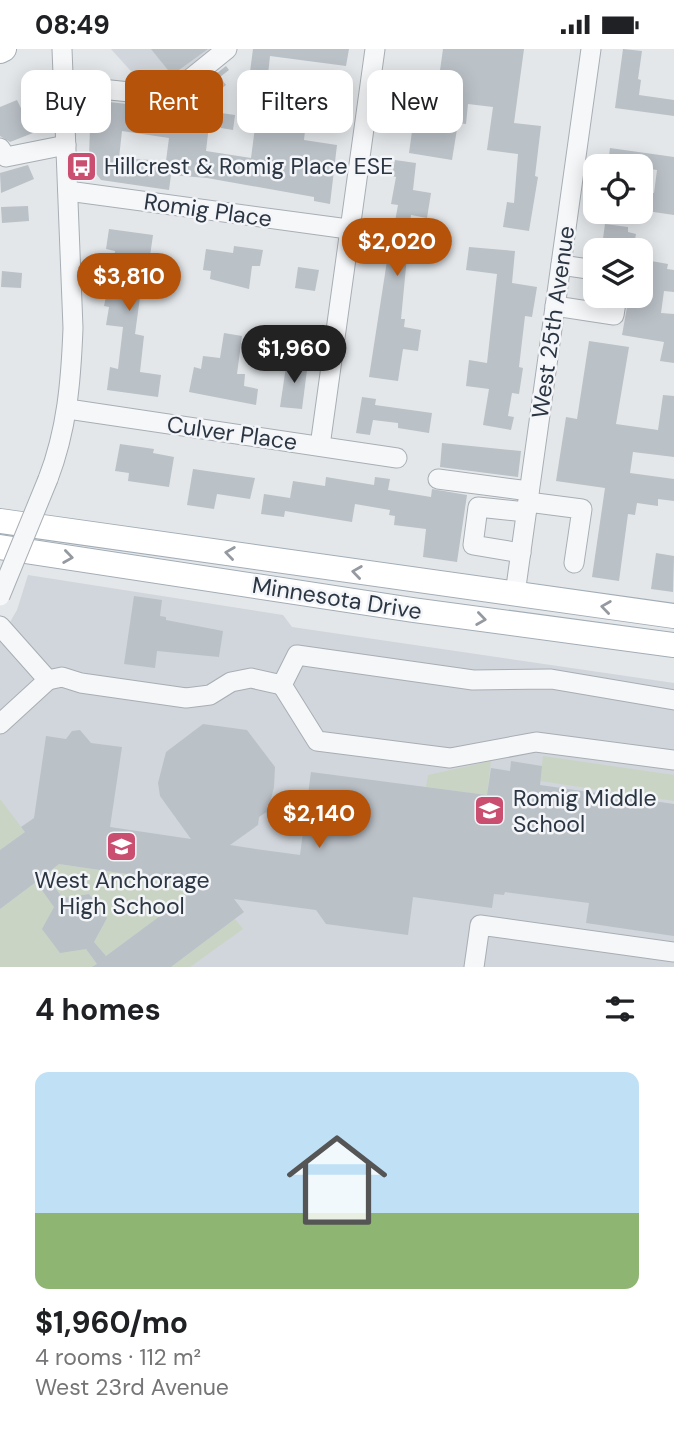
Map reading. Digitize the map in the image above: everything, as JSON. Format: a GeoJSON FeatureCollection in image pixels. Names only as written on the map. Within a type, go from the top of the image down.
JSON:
{"type":"FeatureCollection","features":[{"type":"Feature","properties":{"kind":"main road","name":"Minnesota Drive"},"geometry":{"type":"LineString","coordinates":[[0,521],[674,616]]}},
{"type":"Feature","properties":{"kind":"main road","name":"Minnesota Drive"},"geometry":{"type":"LineString","coordinates":[[0,547],[413,610],[674,645]]}},
{"type":"Feature","properties":{"kind":"street"},"geometry":{"type":"LineString","coordinates":[[62,49],[63,70]]}},
{"type":"Feature","properties":{"kind":"street"},"geometry":{"type":"LineString","coordinates":[[111,90],[169,96],[227,49]]}},
{"type":"Feature","properties":{"kind":"street"},"geometry":{"type":"LineString","coordinates":[[320,446],[375,49]]}},
{"type":"Feature","properties":{"kind":"street","name":"West 25th Avenue"},"geometry":{"type":"LineString","coordinates":[[515,594],[591,49]]}},
{"type":"Feature","properties":{"kind":"street"},"geometry":{"type":"LineString","coordinates":[[0,596],[48,479],[68,409],[73,328],[66,133]]}},
{"type":"Feature","properties":{"kind":"street"},"geometry":{"type":"LineString","coordinates":[[0,148],[6,157],[66,145]]}},
{"type":"Feature","properties":{"kind":"street","name":"Romig Place"},"geometry":{"type":"LineString","coordinates":[[68,191],[348,229]]}},
{"type":"Feature","properties":{"kind":"street"},"geometry":{"type":"LineString","coordinates":[[561,265],[583,268]]}},
{"type":"Feature","properties":{"kind":"street"},"geometry":{"type":"LineString","coordinates":[[555,306],[614,315],[615,308]]}},
{"type":"Feature","properties":{"kind":"street","name":"Culver Place"},"geometry":{"type":"LineString","coordinates":[[68,409],[397,458]]}},
{"type":"Feature","properties":{"kind":"street"},"geometry":{"type":"LineString","coordinates":[[438,479],[528,501],[582,509],[574,563]]}},
{"type":"Feature","properties":{"kind":"street"},"geometry":{"type":"LineString","coordinates":[[521,553],[474,545],[478,507],[528,501]]}},
{"type":"Feature","properties":{"kind":"street"},"geometry":{"type":"LineString","coordinates":[[413,610],[418,580]]}},
{"type":"Feature","properties":{"kind":"street"},"geometry":{"type":"LineString","coordinates":[[0,626],[48,680]]}},
{"type":"Feature","properties":{"kind":"street"},"geometry":{"type":"LineString","coordinates":[[282,685],[297,655],[473,680],[551,679],[674,699]]}},
{"type":"Feature","properties":{"kind":"street"},"geometry":{"type":"LineString","coordinates":[[0,724],[48,680],[62,677],[81,683],[186,698],[210,695],[231,682],[251,678],[282,685],[317,741],[450,758],[537,742],[674,760]]}},
{"type":"Feature","properties":{"kind":"street"},"geometry":{"type":"LineString","coordinates":[[474,967],[480,925],[674,952]]}},
{"type":"Feature","properties":{"kind":"shaded area"},"geometry":{"type":"Polygon","coordinates":[[[111,49],[227,49],[197,70],[130,70],[111,49]]]}},
{"type":"Feature","properties":{"kind":"shaded area"},"geometry":{"type":"Polygon","coordinates":[[[28,575],[283,615],[292,627],[674,683],[674,967],[0,967],[0,639],[17,610],[28,575]]]}},
{"type":"Feature","properties":{"kind":"green space"},"geometry":{"type":"Polygon","coordinates":[[[543,756],[674,775],[674,801],[540,781],[543,756]]]}},
{"type":"Feature","properties":{"kind":"green space"},"geometry":{"type":"Polygon","coordinates":[[[491,761],[487,795],[426,787],[428,775],[491,761]]]}},
{"type":"Feature","properties":{"kind":"green space"},"geometry":{"type":"Polygon","coordinates":[[[0,799],[25,832],[0,850],[0,799]]]}},
{"type":"Feature","properties":{"kind":"green space"},"geometry":{"type":"Polygon","coordinates":[[[59,864],[197,884],[197,889],[106,956],[94,942],[107,918],[89,894],[63,898],[45,875],[59,864]]]}},
{"type":"Feature","properties":{"kind":"green space"},"geometry":{"type":"Polygon","coordinates":[[[36,882],[54,906],[43,929],[86,949],[97,964],[93,967],[0,967],[0,909],[36,882]]]}},
{"type":"Feature","properties":{"kind":"green space"},"geometry":{"type":"Polygon","coordinates":[[[235,919],[243,929],[190,967],[171,967],[235,919]]]}},
{"type":"Feature","properties":{"kind":"building"},"geometry":{"type":"Polygon","coordinates":[[[151,49],[208,49],[179,70],[168,70],[151,49]]]}},
{"type":"Feature","properties":{"kind":"building"},"geometry":{"type":"Polygon","coordinates":[[[253,49],[349,49],[346,66],[270,56],[268,70],[250,70],[253,49]]]}},
{"type":"Feature","properties":{"kind":"building"},"geometry":{"type":"Polygon","coordinates":[[[443,49],[524,49],[514,123],[541,126],[535,176],[538,177],[529,231],[503,227],[507,202],[514,203],[518,154],[487,150],[493,107],[468,104],[466,124],[463,124],[463,70],[440,70],[443,49]]]}},
{"type":"Feature","properties":{"kind":"building"},"geometry":{"type":"Polygon","coordinates":[[[623,49],[642,51],[639,95],[674,100],[674,116],[615,108],[623,49]]]}},
{"type":"Feature","properties":{"kind":"building"},"geometry":{"type":"Polygon","coordinates":[[[17,100],[21,108],[21,133],[33,133],[10,142],[0,136],[0,107],[17,100]]]}},
{"type":"Feature","properties":{"kind":"building"},"geometry":{"type":"Polygon","coordinates":[[[111,102],[125,104],[125,131],[122,131],[119,158],[166,161],[169,138],[135,133],[208,133],[206,151],[251,158],[254,133],[305,133],[304,140],[337,145],[330,204],[314,201],[314,197],[207,178],[171,175],[169,190],[101,180],[91,167],[92,157],[89,156],[90,133],[111,133],[111,102]]]}},
{"type":"Feature","properties":{"kind":"building"},"geometry":{"type":"Polygon","coordinates":[[[223,113],[235,115],[233,130],[223,128],[223,113]]]}},
{"type":"Feature","properties":{"kind":"building"},"geometry":{"type":"Polygon","coordinates":[[[412,133],[456,133],[452,160],[409,153],[412,133]]]}},
{"type":"Feature","properties":{"kind":"building"},"geometry":{"type":"Polygon","coordinates":[[[610,148],[653,154],[609,154],[610,148]]]}},
{"type":"Feature","properties":{"kind":"building"},"geometry":{"type":"Polygon","coordinates":[[[653,154],[674,157],[674,215],[653,212],[657,170],[653,169],[653,154]]]}},
{"type":"Feature","properties":{"kind":"building"},"geometry":{"type":"Polygon","coordinates":[[[395,160],[416,163],[413,190],[431,193],[427,218],[411,215],[401,319],[405,319],[404,327],[421,330],[418,351],[403,349],[398,381],[369,377],[389,248],[383,248],[386,226],[394,227],[398,205],[391,204],[396,177],[392,176],[395,160]]]}},
{"type":"Feature","properties":{"kind":"building"},"geometry":{"type":"Polygon","coordinates":[[[28,165],[34,179],[1,193],[0,173],[28,165]]]}},
{"type":"Feature","properties":{"kind":"building"},"geometry":{"type":"Polygon","coordinates":[[[28,206],[29,221],[2,223],[1,207],[28,206]]]}},
{"type":"Feature","properties":{"kind":"building"},"geometry":{"type":"Polygon","coordinates":[[[605,224],[628,227],[628,232],[636,234],[635,238],[603,238],[605,224]]]}},
{"type":"Feature","properties":{"kind":"building"},"geometry":{"type":"Polygon","coordinates":[[[109,229],[153,235],[148,270],[135,269],[132,296],[140,297],[135,334],[144,336],[140,372],[161,375],[158,397],[107,390],[110,367],[118,369],[123,327],[106,325],[109,307],[104,306],[107,292],[110,293],[115,251],[106,249],[109,229]]]}},
{"type":"Feature","properties":{"kind":"building"},"geometry":{"type":"Polygon","coordinates":[[[234,246],[263,250],[260,266],[252,266],[249,289],[210,279],[211,271],[203,270],[206,249],[233,253],[234,246]]]}},
{"type":"Feature","properties":{"kind":"building"},"geometry":{"type":"Polygon","coordinates":[[[469,247],[515,251],[512,283],[537,287],[532,317],[525,316],[519,394],[512,393],[508,416],[514,417],[511,430],[483,425],[489,389],[466,386],[469,360],[487,363],[497,274],[466,270],[469,247]]]}},
{"type":"Feature","properties":{"kind":"building"},"geometry":{"type":"Polygon","coordinates":[[[653,261],[668,264],[667,269],[674,270],[674,292],[664,291],[661,313],[674,314],[674,363],[660,361],[664,342],[622,335],[627,308],[653,308],[653,261]]]}},
{"type":"Feature","properties":{"kind":"building"},"geometry":{"type":"Polygon","coordinates":[[[298,267],[319,270],[315,291],[295,288],[298,267]]]}},
{"type":"Feature","properties":{"kind":"building"},"geometry":{"type":"Polygon","coordinates":[[[2,271],[22,273],[21,288],[1,287],[2,271]]]}},
{"type":"Feature","properties":{"kind":"building"},"geometry":{"type":"Polygon","coordinates":[[[224,333],[242,336],[237,374],[245,374],[244,386],[258,389],[256,405],[189,392],[194,367],[201,369],[203,356],[220,358],[224,333]]]}},
{"type":"Feature","properties":{"kind":"building"},"geometry":{"type":"Polygon","coordinates":[[[589,341],[629,347],[616,424],[658,430],[663,395],[674,396],[674,457],[633,452],[630,473],[674,479],[674,501],[658,499],[658,506],[637,503],[635,515],[628,514],[619,581],[592,577],[605,488],[556,481],[566,417],[577,419],[589,341]]]}},
{"type":"Feature","properties":{"kind":"building"},"geometry":{"type":"Polygon","coordinates":[[[287,360],[308,362],[302,409],[280,407],[287,360]]]}},
{"type":"Feature","properties":{"kind":"building"},"geometry":{"type":"Polygon","coordinates":[[[362,397],[376,399],[375,405],[432,413],[429,433],[398,428],[398,423],[373,420],[370,435],[356,433],[362,397]]]}},
{"type":"Feature","properties":{"kind":"building"},"geometry":{"type":"Polygon","coordinates":[[[442,443],[521,451],[518,477],[440,467],[442,443]]]}},
{"type":"Feature","properties":{"kind":"building"},"geometry":{"type":"Polygon","coordinates":[[[120,444],[154,449],[153,453],[174,457],[169,487],[128,481],[129,473],[115,471],[120,444]]]}},
{"type":"Feature","properties":{"kind":"building"},"geometry":{"type":"Polygon","coordinates":[[[193,469],[255,478],[250,499],[217,494],[214,509],[187,505],[193,469]]]}},
{"type":"Feature","properties":{"kind":"building"},"geometry":{"type":"Polygon","coordinates":[[[326,477],[374,485],[375,477],[390,479],[388,490],[431,497],[432,489],[467,495],[457,562],[423,557],[426,529],[394,525],[395,516],[389,515],[390,510],[355,504],[352,522],[285,511],[284,517],[261,514],[264,494],[290,498],[293,481],[325,486],[326,477]]]}},
{"type":"Feature","properties":{"kind":"building"},"geometry":{"type":"Polygon","coordinates":[[[656,553],[674,556],[673,592],[651,589],[656,553]]]}},
{"type":"Feature","properties":{"kind":"building"},"geometry":{"type":"Polygon","coordinates":[[[134,596],[162,600],[160,616],[166,617],[166,620],[223,631],[219,657],[157,651],[155,668],[124,664],[134,596]]]}},
{"type":"Feature","properties":{"kind":"building","name":"West Anchorage High School"},"geometry":{"type":"Polygon","coordinates":[[[203,724],[247,730],[275,767],[274,787],[268,811],[259,817],[258,825],[230,845],[300,855],[311,772],[487,795],[491,768],[510,771],[511,761],[542,766],[540,785],[674,804],[674,936],[586,923],[589,903],[505,892],[504,895],[494,894],[492,908],[413,897],[408,935],[326,924],[316,910],[234,899],[244,912],[171,967],[92,967],[97,964],[86,949],[60,953],[42,929],[54,907],[36,882],[0,909],[0,850],[25,832],[21,827],[34,818],[46,736],[66,739],[72,731],[80,730],[91,743],[122,747],[110,827],[191,839],[160,796],[158,783],[166,752],[203,724]],[[59,864],[45,875],[63,898],[89,894],[107,918],[94,942],[106,956],[202,885],[59,864]]]}},
{"type":"Feature","properties":{"kind":"place","name":"Hillcrest & Romig Place ESE"},"geometry":{"type":"Point","coordinates":[81,166]}},
{"type":"Feature","properties":{"kind":"place","name":"Romig Middle School"},"geometry":{"type":"Point","coordinates":[490,811]}},
{"type":"Feature","properties":{"kind":"place","name":"West Anchorage High School"},"geometry":{"type":"Point","coordinates":[122,846]}}]}
